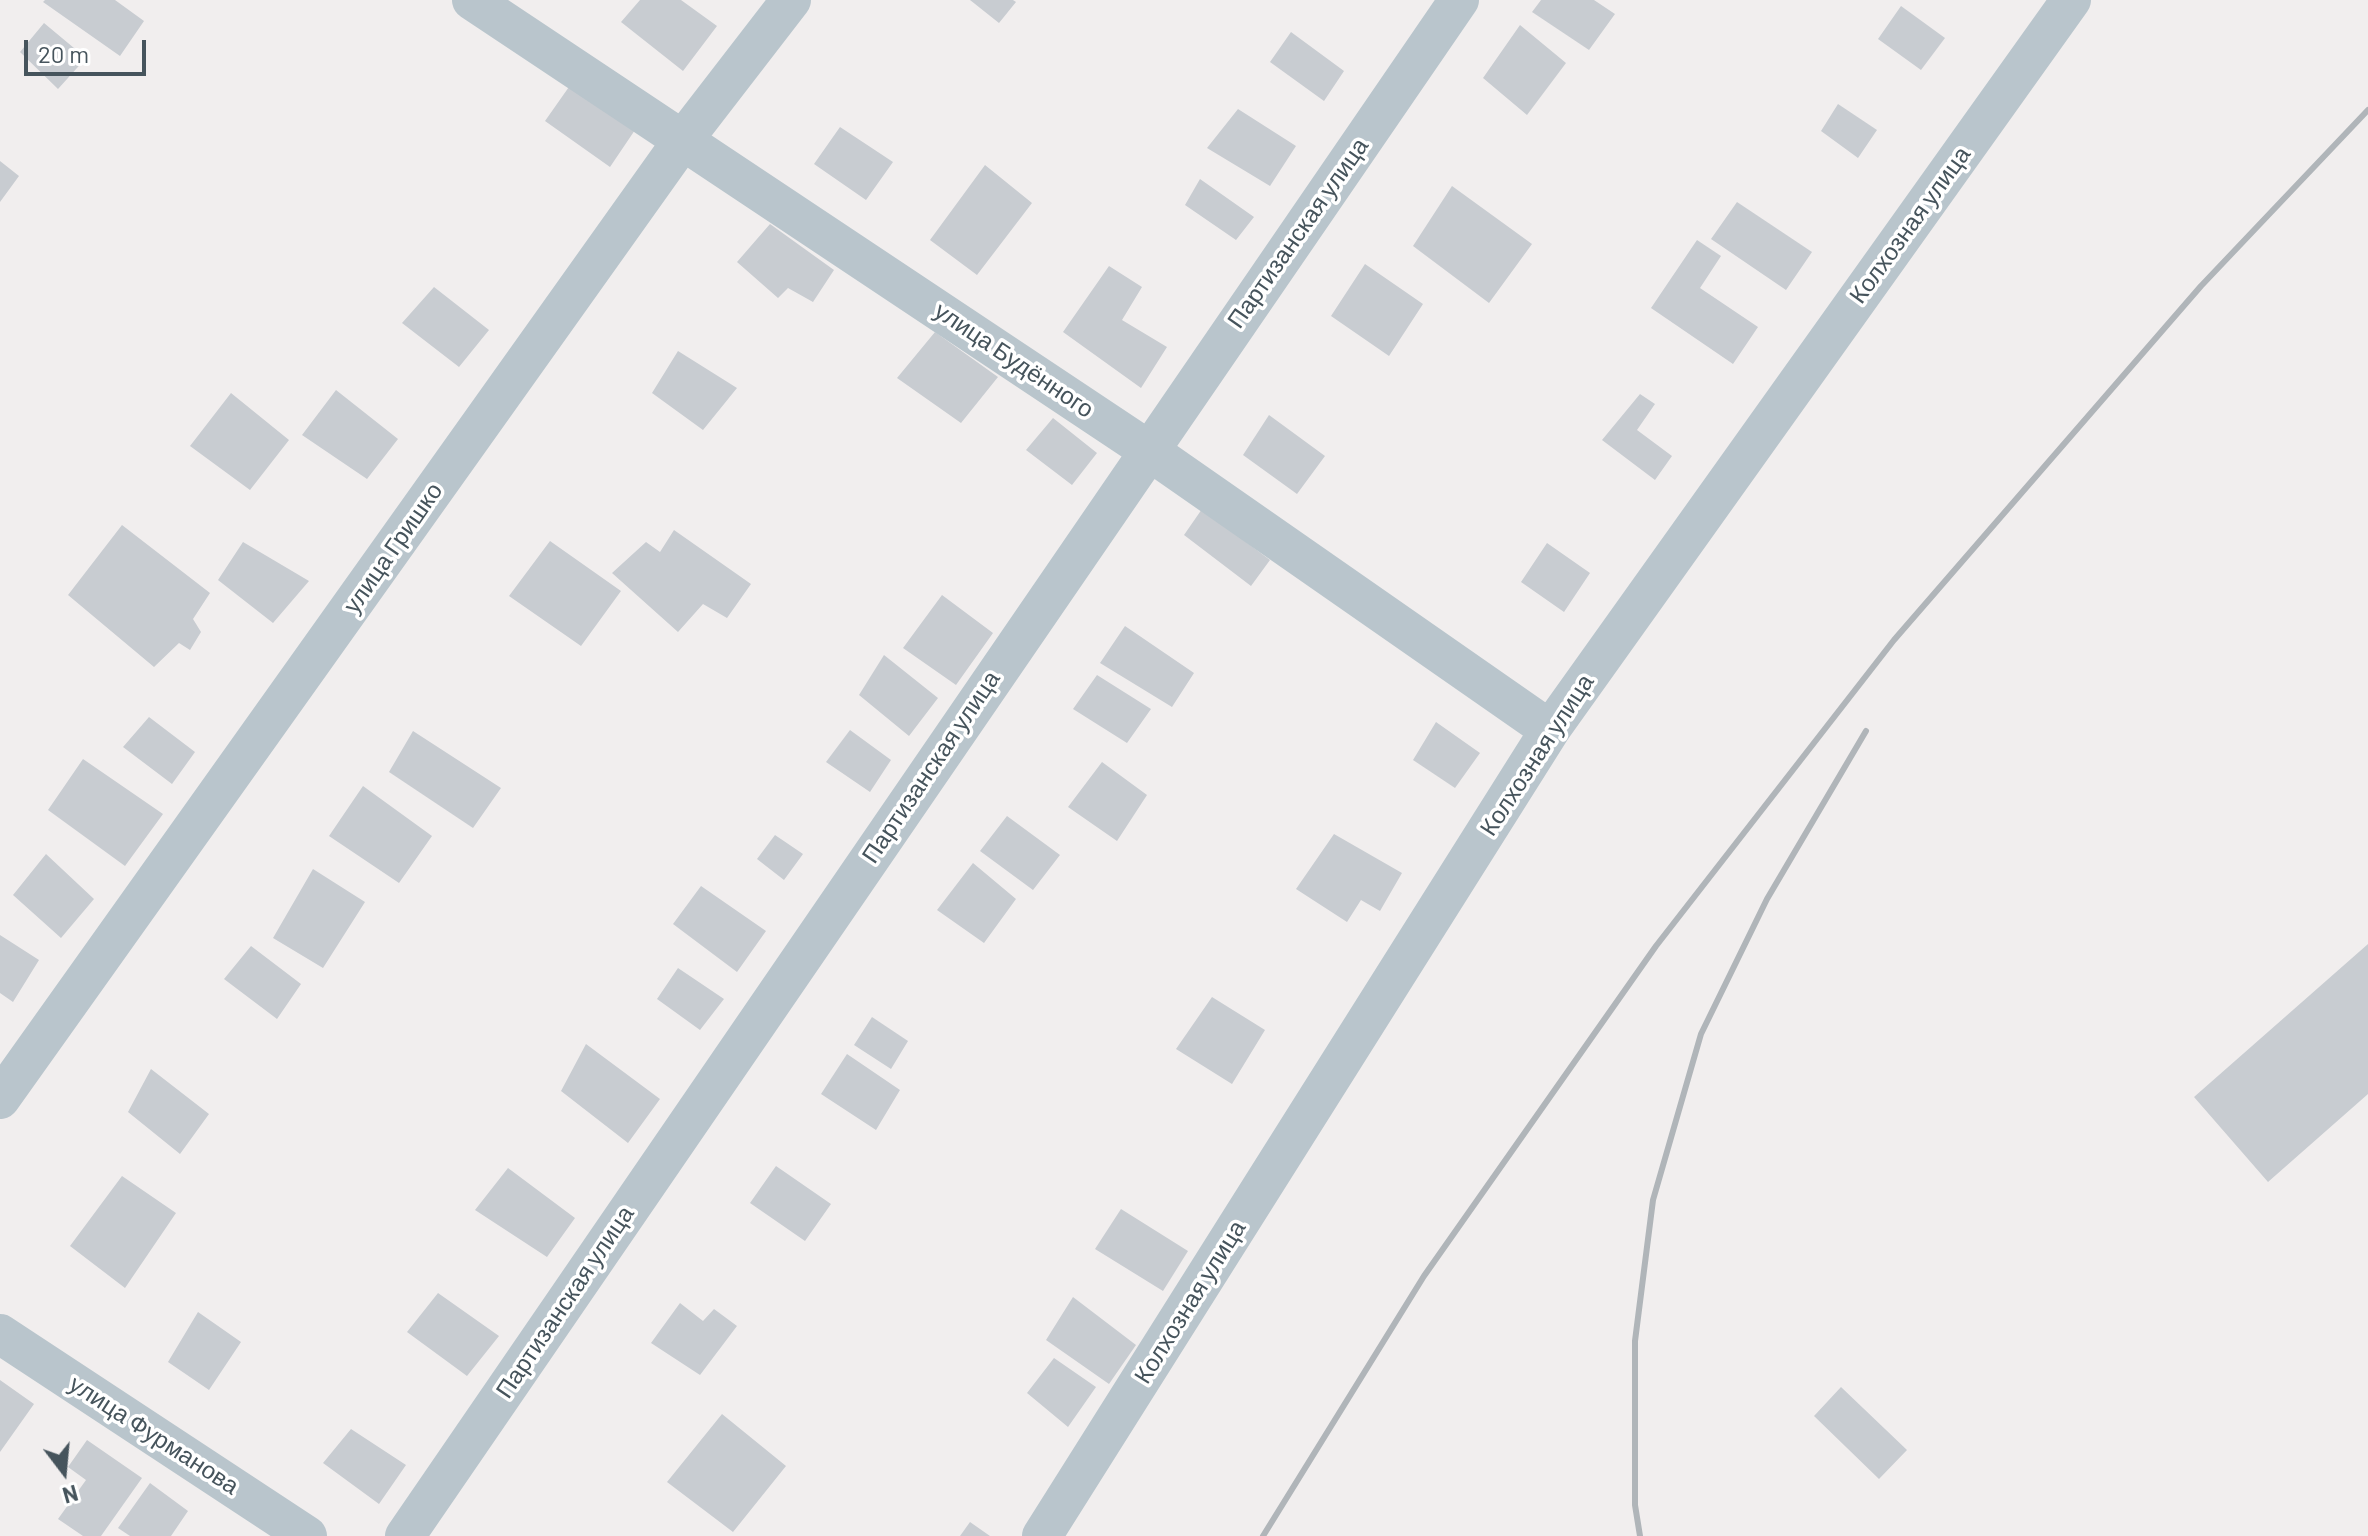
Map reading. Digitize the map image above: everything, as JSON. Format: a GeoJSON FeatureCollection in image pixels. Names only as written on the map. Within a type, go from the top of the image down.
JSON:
{"type":"FeatureCollection","features":[{"type":"Feature","properties":{"kind":"street","name":"улица Будённого"},"geometry":{"type":"LineString","coordinates":[[472,0],[1148,450],[1550,730]]}},
{"type":"Feature","properties":{"kind":"street","name":"улица Гришко"},"geometry":{"type":"LineString","coordinates":[[0,1099],[683,140],[791,0]]}},
{"type":"Feature","properties":{"kind":"street","name":"Партизанская улица"},"geometry":{"type":"LineString","coordinates":[[405,1536],[1459,0]]}},
{"type":"Feature","properties":{"kind":"street","name":"Колхозная улица"},"geometry":{"type":"LineString","coordinates":[[1042,1536],[1550,730],[2071,0]]}},
{"type":"Feature","properties":{"kind":"street","name":"улица Фурманова"},"geometry":{"type":"LineString","coordinates":[[0,1334],[307,1536]]}},
{"type":"Feature","properties":{"kind":"building"},"geometry":{"type":"Polygon","coordinates":[[[115,0],[144,21],[120,56],[43,2],[115,0]]]}},
{"type":"Feature","properties":{"kind":"building"},"geometry":{"type":"Polygon","coordinates":[[[640,0],[681,0],[717,26],[683,71],[621,22],[640,0]]]}},
{"type":"Feature","properties":{"kind":"building"},"geometry":{"type":"Polygon","coordinates":[[[970,0],[1013,0],[1016,2],[999,23],[970,0]]]}},
{"type":"Feature","properties":{"kind":"building"},"geometry":{"type":"Polygon","coordinates":[[[1541,0],[1594,0],[1615,14],[1589,50],[1532,12],[1541,0]]]}},
{"type":"Feature","properties":{"kind":"building"},"geometry":{"type":"Polygon","coordinates":[[[1901,6],[1945,38],[1921,70],[1878,39],[1901,6]]]}},
{"type":"Feature","properties":{"kind":"building"},"geometry":{"type":"Polygon","coordinates":[[[44,23],[86,58],[58,89],[20,52],[44,23]]]}},
{"type":"Feature","properties":{"kind":"building"},"geometry":{"type":"Polygon","coordinates":[[[1520,25],[1566,63],[1527,115],[1483,78],[1520,25]]]}},
{"type":"Feature","properties":{"kind":"building"},"geometry":{"type":"Polygon","coordinates":[[[1291,32],[1344,71],[1324,101],[1270,62],[1291,32]]]}},
{"type":"Feature","properties":{"kind":"building"},"geometry":{"type":"Polygon","coordinates":[[[571,84],[635,130],[610,167],[545,121],[571,84]]]}},
{"type":"Feature","properties":{"kind":"building"},"geometry":{"type":"Polygon","coordinates":[[[1838,104],[1877,130],[1858,158],[1821,131],[1838,104]]]}},
{"type":"Feature","properties":{"kind":"building"},"geometry":{"type":"Polygon","coordinates":[[[1238,109],[1296,146],[1270,186],[1207,148],[1238,109]]]}},
{"type":"Feature","properties":{"kind":"building"},"geometry":{"type":"Polygon","coordinates":[[[840,127],[893,162],[866,200],[814,164],[840,127]]]}},
{"type":"Feature","properties":{"kind":"building"},"geometry":{"type":"Polygon","coordinates":[[[0,161],[19,176],[0,202],[0,161]]]}},
{"type":"Feature","properties":{"kind":"building"},"geometry":{"type":"Polygon","coordinates":[[[985,165],[1032,203],[977,275],[930,240],[985,165]]]}},
{"type":"Feature","properties":{"kind":"building"},"geometry":{"type":"Polygon","coordinates":[[[1200,179],[1254,217],[1236,240],[1185,205],[1200,179]]]}},
{"type":"Feature","properties":{"kind":"building"},"geometry":{"type":"Polygon","coordinates":[[[1452,186],[1532,244],[1489,303],[1413,246],[1452,186]]]}},
{"type":"Feature","properties":{"kind":"building"},"geometry":{"type":"Polygon","coordinates":[[[1737,202],[1812,252],[1786,290],[1711,239],[1737,202]]]}},
{"type":"Feature","properties":{"kind":"building"},"geometry":{"type":"Polygon","coordinates":[[[770,224],[834,270],[813,302],[788,288],[778,298],[737,262],[770,224]]]}},
{"type":"Feature","properties":{"kind":"building"},"geometry":{"type":"Polygon","coordinates":[[[1697,240],[1721,256],[1700,288],[1758,327],[1733,364],[1651,308],[1697,240]]]}},
{"type":"Feature","properties":{"kind":"building"},"geometry":{"type":"Polygon","coordinates":[[[1365,264],[1423,304],[1389,356],[1331,316],[1365,264]]]}},
{"type":"Feature","properties":{"kind":"building"},"geometry":{"type":"Polygon","coordinates":[[[1109,266],[1142,287],[1122,320],[1167,347],[1141,388],[1063,332],[1109,266]]]}},
{"type":"Feature","properties":{"kind":"building"},"geometry":{"type":"Polygon","coordinates":[[[434,287],[489,330],[459,367],[402,323],[434,287]]]}},
{"type":"Feature","properties":{"kind":"building"},"geometry":{"type":"Polygon","coordinates":[[[935,332],[998,377],[961,423],[897,378],[935,332]]]}},
{"type":"Feature","properties":{"kind":"building"},"geometry":{"type":"Polygon","coordinates":[[[678,351],[737,388],[703,430],[652,393],[678,351]]]}},
{"type":"Feature","properties":{"kind":"building"},"geometry":{"type":"Polygon","coordinates":[[[336,390],[398,439],[367,479],[302,435],[336,390]]]}},
{"type":"Feature","properties":{"kind":"building"},"geometry":{"type":"Polygon","coordinates":[[[231,393],[289,440],[250,490],[190,446],[231,393]]]}},
{"type":"Feature","properties":{"kind":"building"},"geometry":{"type":"Polygon","coordinates":[[[1640,394],[1655,404],[1637,430],[1672,456],[1655,480],[1602,440],[1640,394]]]}},
{"type":"Feature","properties":{"kind":"building"},"geometry":{"type":"Polygon","coordinates":[[[1269,415],[1325,456],[1297,494],[1243,455],[1269,415]]]}},
{"type":"Feature","properties":{"kind":"building"},"geometry":{"type":"Polygon","coordinates":[[[1053,418],[1097,453],[1072,485],[1026,450],[1053,418]]]}},
{"type":"Feature","properties":{"kind":"building"},"geometry":{"type":"Polygon","coordinates":[[[1202,509],[1270,560],[1251,586],[1184,535],[1202,509]]]}},
{"type":"Feature","properties":{"kind":"building"},"geometry":{"type":"Polygon","coordinates":[[[122,525],[210,593],[193,619],[201,632],[190,650],[179,643],[154,667],[68,595],[122,525]]]}},
{"type":"Feature","properties":{"kind":"building"},"geometry":{"type":"Polygon","coordinates":[[[674,530],[751,584],[727,618],[703,604],[678,632],[612,573],[646,542],[660,552],[674,530]]]}},
{"type":"Feature","properties":{"kind":"building"},"geometry":{"type":"Polygon","coordinates":[[[550,541],[621,591],[581,646],[509,596],[550,541]]]}},
{"type":"Feature","properties":{"kind":"building"},"geometry":{"type":"Polygon","coordinates":[[[243,542],[309,581],[273,623],[218,580],[243,542]]]}},
{"type":"Feature","properties":{"kind":"building"},"geometry":{"type":"Polygon","coordinates":[[[1547,543],[1590,573],[1564,612],[1521,582],[1547,543]]]}},
{"type":"Feature","properties":{"kind":"building"},"geometry":{"type":"Polygon","coordinates":[[[942,595],[993,633],[956,685],[903,648],[942,595]]]}},
{"type":"Feature","properties":{"kind":"building"},"geometry":{"type":"Polygon","coordinates":[[[1125,626],[1194,673],[1172,707],[1100,663],[1125,626]]]}},
{"type":"Feature","properties":{"kind":"building"},"geometry":{"type":"Polygon","coordinates":[[[884,655],[938,698],[909,736],[859,695],[884,655]]]}},
{"type":"Feature","properties":{"kind":"building"},"geometry":{"type":"Polygon","coordinates":[[[1097,675],[1151,709],[1127,743],[1073,709],[1097,675]]]}},
{"type":"Feature","properties":{"kind":"building"},"geometry":{"type":"Polygon","coordinates":[[[149,717],[195,752],[172,784],[123,747],[149,717]]]}},
{"type":"Feature","properties":{"kind":"building"},"geometry":{"type":"Polygon","coordinates":[[[1436,722],[1480,753],[1455,788],[1413,760],[1436,722]]]}},
{"type":"Feature","properties":{"kind":"building"},"geometry":{"type":"Polygon","coordinates":[[[850,730],[891,760],[870,792],[826,762],[850,730]]]}},
{"type":"Feature","properties":{"kind":"building"},"geometry":{"type":"Polygon","coordinates":[[[413,731],[501,788],[473,828],[389,772],[413,731]]]}},
{"type":"Feature","properties":{"kind":"building"},"geometry":{"type":"Polygon","coordinates":[[[83,759],[163,814],[125,866],[48,810],[83,759]]]}},
{"type":"Feature","properties":{"kind":"building"},"geometry":{"type":"Polygon","coordinates":[[[1102,762],[1147,795],[1117,841],[1068,807],[1102,762]]]}},
{"type":"Feature","properties":{"kind":"building"},"geometry":{"type":"Polygon","coordinates":[[[363,786],[432,836],[399,883],[329,836],[363,786]]]}},
{"type":"Feature","properties":{"kind":"building"},"geometry":{"type":"Polygon","coordinates":[[[1007,816],[1060,855],[1033,890],[980,851],[1007,816]]]}},
{"type":"Feature","properties":{"kind":"building"},"geometry":{"type":"Polygon","coordinates":[[[1334,834],[1402,873],[1380,911],[1361,900],[1347,922],[1296,889],[1334,834]]]}},
{"type":"Feature","properties":{"kind":"building"},"geometry":{"type":"Polygon","coordinates":[[[775,835],[803,854],[784,880],[757,859],[775,835]]]}},
{"type":"Feature","properties":{"kind":"building"},"geometry":{"type":"Polygon","coordinates":[[[46,854],[94,899],[61,938],[13,895],[46,854]]]}},
{"type":"Feature","properties":{"kind":"building"},"geometry":{"type":"Polygon","coordinates":[[[973,863],[1016,899],[984,943],[937,910],[973,863]]]}},
{"type":"Feature","properties":{"kind":"building"},"geometry":{"type":"Polygon","coordinates":[[[313,869],[365,902],[323,968],[273,938],[313,869]]]}},
{"type":"Feature","properties":{"kind":"building"},"geometry":{"type":"Polygon","coordinates":[[[701,886],[766,931],[737,972],[673,924],[701,886]]]}},
{"type":"Feature","properties":{"kind":"building"},"geometry":{"type":"Polygon","coordinates":[[[0,935],[39,960],[13,1002],[0,993],[0,935]]]}},
{"type":"Feature","properties":{"kind":"building"},"geometry":{"type":"Polygon","coordinates":[[[2368,944],[2368,1094],[2268,1182],[2194,1097],[2368,944]]]}},
{"type":"Feature","properties":{"kind":"building"},"geometry":{"type":"Polygon","coordinates":[[[251,946],[301,984],[277,1019],[224,979],[251,946]]]}},
{"type":"Feature","properties":{"kind":"building"},"geometry":{"type":"Polygon","coordinates":[[[678,968],[724,999],[700,1030],[657,999],[678,968]]]}},
{"type":"Feature","properties":{"kind":"building"},"geometry":{"type":"Polygon","coordinates":[[[1212,997],[1265,1030],[1232,1084],[1176,1049],[1212,997]]]}},
{"type":"Feature","properties":{"kind":"building"},"geometry":{"type":"Polygon","coordinates":[[[872,1017],[908,1041],[891,1069],[854,1045],[872,1017]]]}},
{"type":"Feature","properties":{"kind":"building"},"geometry":{"type":"Polygon","coordinates":[[[586,1044],[660,1099],[628,1143],[561,1091],[586,1044]]]}},
{"type":"Feature","properties":{"kind":"building"},"geometry":{"type":"Polygon","coordinates":[[[847,1054],[900,1090],[876,1130],[821,1094],[847,1054]]]}},
{"type":"Feature","properties":{"kind":"building"},"geometry":{"type":"Polygon","coordinates":[[[151,1069],[209,1114],[180,1154],[128,1112],[151,1069]]]}},
{"type":"Feature","properties":{"kind":"building"},"geometry":{"type":"Polygon","coordinates":[[[776,1166],[831,1204],[805,1241],[750,1203],[776,1166]]]}},
{"type":"Feature","properties":{"kind":"building"},"geometry":{"type":"Polygon","coordinates":[[[508,1168],[575,1218],[547,1257],[475,1210],[508,1168]]]}},
{"type":"Feature","properties":{"kind":"building"},"geometry":{"type":"Polygon","coordinates":[[[122,1176],[176,1213],[125,1288],[70,1246],[122,1176]]]}},
{"type":"Feature","properties":{"kind":"building"},"geometry":{"type":"Polygon","coordinates":[[[1121,1209],[1188,1251],[1163,1291],[1095,1249],[1121,1209]]]}},
{"type":"Feature","properties":{"kind":"building"},"geometry":{"type":"Polygon","coordinates":[[[438,1293],[499,1336],[467,1376],[407,1332],[438,1293]]]}},
{"type":"Feature","properties":{"kind":"building"},"geometry":{"type":"Polygon","coordinates":[[[1073,1297],[1136,1345],[1109,1384],[1046,1340],[1073,1297]]]}},
{"type":"Feature","properties":{"kind":"building"},"geometry":{"type":"Polygon","coordinates":[[[680,1303],[703,1321],[714,1309],[737,1326],[700,1375],[651,1343],[680,1303]]]}},
{"type":"Feature","properties":{"kind":"building"},"geometry":{"type":"Polygon","coordinates":[[[198,1312],[241,1342],[209,1390],[168,1362],[198,1312]]]}},
{"type":"Feature","properties":{"kind":"building"},"geometry":{"type":"Polygon","coordinates":[[[1054,1358],[1096,1387],[1068,1427],[1027,1393],[1054,1358]]]}},
{"type":"Feature","properties":{"kind":"building"},"geometry":{"type":"Polygon","coordinates":[[[0,1380],[34,1404],[0,1452],[0,1380]]]}},
{"type":"Feature","properties":{"kind":"building"},"geometry":{"type":"Polygon","coordinates":[[[1841,1387],[1907,1450],[1879,1479],[1814,1416],[1841,1387]]]}},
{"type":"Feature","properties":{"kind":"building"},"geometry":{"type":"Polygon","coordinates":[[[722,1414],[786,1466],[733,1532],[667,1482],[722,1414]]]}},
{"type":"Feature","properties":{"kind":"building"},"geometry":{"type":"Polygon","coordinates":[[[351,1429],[406,1465],[379,1504],[323,1463],[351,1429]]]}},
{"type":"Feature","properties":{"kind":"building"},"geometry":{"type":"Polygon","coordinates":[[[87,1440],[142,1478],[101,1536],[83,1536],[58,1519],[86,1480],[68,1467],[87,1440]]]}},
{"type":"Feature","properties":{"kind":"building"},"geometry":{"type":"Polygon","coordinates":[[[150,1483],[188,1511],[171,1536],[130,1536],[118,1528],[150,1483]]]}},
{"type":"Feature","properties":{"kind":"building"},"geometry":{"type":"Polygon","coordinates":[[[970,1522],[990,1536],[960,1536],[970,1522]]]}},
{"type":"Feature","properties":{"kind":"railway"},"geometry":{"type":"LineString","coordinates":[[1263,1536],[1424,1276],[1656,946],[1894,640],[2201,286],[2368,110]]}},
{"type":"Feature","properties":{"kind":"railway"},"geometry":{"type":"LineString","coordinates":[[1640,1536],[1635,1505],[1635,1341],[1653,1200],[1701,1034],[1767,899],[1866,731]]}}]}
